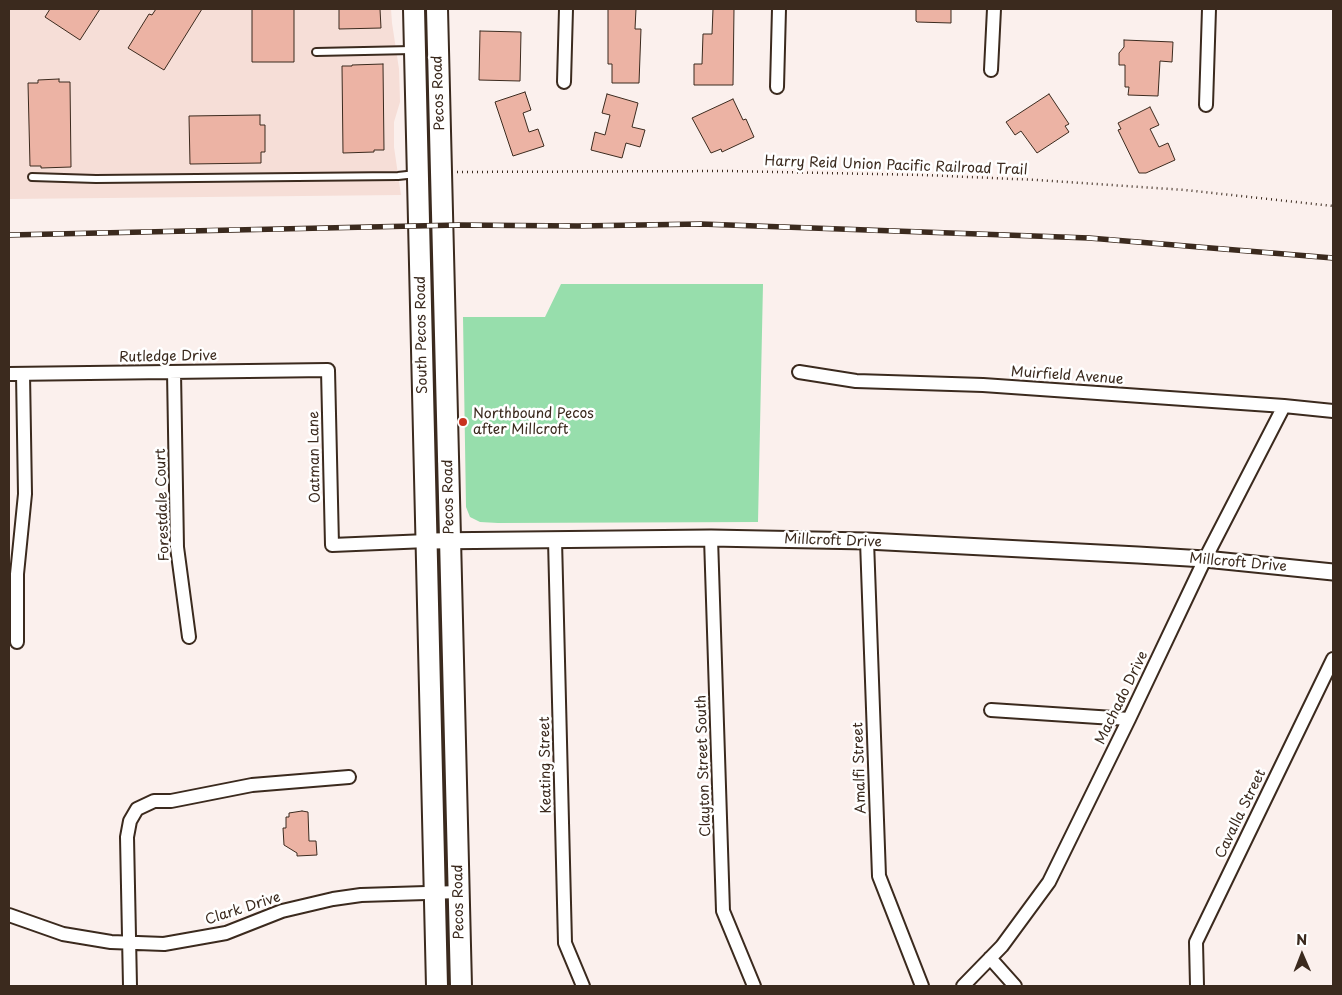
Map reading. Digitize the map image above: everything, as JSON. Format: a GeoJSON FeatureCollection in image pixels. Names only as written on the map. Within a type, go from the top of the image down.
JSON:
{"type":"FeatureCollection","features":[{"type":"Feature","properties":{"kind":"main road","name":"South Pecos Road"},"geometry":{"type":"LineString","coordinates":[[414,9],[430,661]]}},
{"type":"Feature","properties":{"kind":"main road","name":"Pecos Road"},"geometry":{"type":"LineString","coordinates":[[437,9],[461,986]]}},
{"type":"Feature","properties":{"kind":"main road","name":"Pecos Road"},"geometry":{"type":"LineString","coordinates":[[430,661],[437,986]]}},
{"type":"Feature","properties":{"kind":"street"},"geometry":{"type":"LineString","coordinates":[[564,82],[566,9]]}},
{"type":"Feature","properties":{"kind":"street"},"geometry":{"type":"LineString","coordinates":[[777,88],[779,9]]}},
{"type":"Feature","properties":{"kind":"street"},"geometry":{"type":"LineString","coordinates":[[991,70],[994,9]]}},
{"type":"Feature","properties":{"kind":"street"},"geometry":{"type":"LineString","coordinates":[[1206,105],[1209,9]]}},
{"type":"Feature","properties":{"kind":"street","name":"Rutledge Drive"},"geometry":{"type":"LineString","coordinates":[[9,374],[328,370]]}},
{"type":"Feature","properties":{"kind":"street","name":"Oatman Lane"},"geometry":{"type":"LineString","coordinates":[[328,370],[332,544]]}},
{"type":"Feature","properties":{"kind":"street","name":"Forestdale Court"},"geometry":{"type":"LineString","coordinates":[[174,372],[177,547],[189,637]]}},
{"type":"Feature","properties":{"kind":"street","name":"Muirfield Avenue"},"geometry":{"type":"LineString","coordinates":[[800,372],[856,380],[984,385],[1333,411]]}},
{"type":"Feature","properties":{"kind":"street"},"geometry":{"type":"LineString","coordinates":[[17,642],[17,574],[24,494],[23,374]]}},
{"type":"Feature","properties":{"kind":"street","name":"Machado Drive"},"geometry":{"type":"LineString","coordinates":[[963,986],[1002,946],[1048,882],[1130,719],[1205,559],[1284,406]]}},
{"type":"Feature","properties":{"kind":"street","name":"Millcroft Drive"},"geometry":{"type":"LineString","coordinates":[[332,544],[711,538],[866,541],[1205,559],[1333,572]]}},
{"type":"Feature","properties":{"kind":"street","name":"Clayton Street South"},"geometry":{"type":"LineString","coordinates":[[711,538],[723,911],[754,986]]}},
{"type":"Feature","properties":{"kind":"street","name":"Keating Street"},"geometry":{"type":"LineString","coordinates":[[555,540],[565,943],[583,986]]}},
{"type":"Feature","properties":{"kind":"street","name":"Amalfi Street"},"geometry":{"type":"LineString","coordinates":[[866,541],[879,876],[922,986]]}},
{"type":"Feature","properties":{"kind":"street","name":"Cavalla Street"},"geometry":{"type":"LineString","coordinates":[[1197,986],[1196,942],[1333,659]]}},
{"type":"Feature","properties":{"kind":"street"},"geometry":{"type":"LineString","coordinates":[[991,710],[1130,719]]}},
{"type":"Feature","properties":{"kind":"street"},"geometry":{"type":"LineString","coordinates":[[130,986],[127,836],[130,821],[137,809],[154,802],[171,801],[252,785],[349,776]]}},
{"type":"Feature","properties":{"kind":"street","name":"Clark Drive"},"geometry":{"type":"LineString","coordinates":[[9,915],[63,934],[111,942],[164,944],[226,933],[282,911],[333,899],[459,892]]}},
{"type":"Feature","properties":{"kind":"street"},"geometry":{"type":"LineString","coordinates":[[990,958],[1015,986]]}},
{"type":"Feature","properties":{"kind":"lane"},"geometry":{"type":"LineString","coordinates":[[316,52],[415,49]]}},
{"type":"Feature","properties":{"kind":"lane"},"geometry":{"type":"LineString","coordinates":[[32,178],[398,176],[418,173]]}},
{"type":"Feature","properties":{"kind":"path","name":"Harry Reid Union Pacific Railroad Trail"},"geometry":{"type":"LineString","coordinates":[[458,172],[728,171],[924,175],[1184,190],[1333,206]]}},
{"type":"Feature","properties":{"kind":"shaded area"},"geometry":{"type":"Polygon","coordinates":[[[9,9],[391,9],[399,69],[400,102],[394,122],[394,147],[401,195],[9,199],[9,9]]]}},
{"type":"Feature","properties":{"kind":"green space"},"geometry":{"type":"Polygon","coordinates":[[[561,284],[763,284],[758,522],[498,523],[480,522],[470,517],[466,507],[463,317],[545,317],[561,284]]]}},
{"type":"Feature","properties":{"kind":"building"},"geometry":{"type":"Polygon","coordinates":[[[50,9],[100,9],[80,40],[45,17],[50,9]]]}},
{"type":"Feature","properties":{"kind":"building"},"geometry":{"type":"Polygon","coordinates":[[[156,9],[202,9],[164,70],[128,48],[149,14],[152,15],[156,9]]]}},
{"type":"Feature","properties":{"kind":"building"},"geometry":{"type":"Polygon","coordinates":[[[252,9],[294,9],[294,62],[252,62],[252,9]]]}},
{"type":"Feature","properties":{"kind":"building"},"geometry":{"type":"Polygon","coordinates":[[[339,9],[380,9],[381,28],[339,29],[339,9]]]}},
{"type":"Feature","properties":{"kind":"building"},"geometry":{"type":"Polygon","coordinates":[[[608,9],[636,9],[635,29],[641,29],[639,83],[612,83],[612,64],[608,64],[608,9]]]}},
{"type":"Feature","properties":{"kind":"building"},"geometry":{"type":"Polygon","coordinates":[[[713,9],[734,9],[733,85],[694,85],[694,64],[702,64],[703,34],[712,34],[713,9]]]}},
{"type":"Feature","properties":{"kind":"building"},"geometry":{"type":"Polygon","coordinates":[[[916,9],[951,9],[951,23],[917,22],[916,9]]]}},
{"type":"Feature","properties":{"kind":"building"},"geometry":{"type":"Polygon","coordinates":[[[480,31],[521,32],[520,81],[479,80],[480,31]]]}},
{"type":"Feature","properties":{"kind":"building"},"geometry":{"type":"Polygon","coordinates":[[[1124,40],[1173,42],[1172,62],[1160,61],[1158,96],[1128,95],[1129,87],[1125,87],[1125,65],[1119,65],[1119,53],[1124,47],[1124,40]]]}},
{"type":"Feature","properties":{"kind":"building"},"geometry":{"type":"Polygon","coordinates":[[[383,64],[384,150],[343,153],[342,66],[383,64]]]}},
{"type":"Feature","properties":{"kind":"building"},"geometry":{"type":"Polygon","coordinates":[[[59,79],[59,82],[70,82],[71,167],[41,168],[41,166],[30,166],[28,83],[38,83],[38,80],[59,79]]]}},
{"type":"Feature","properties":{"kind":"building"},"geometry":{"type":"Polygon","coordinates":[[[525,92],[531,110],[523,113],[529,132],[538,129],[544,146],[513,156],[495,102],[525,92]]]}},
{"type":"Feature","properties":{"kind":"building"},"geometry":{"type":"Polygon","coordinates":[[[607,94],[638,103],[632,127],[645,130],[640,147],[626,143],[622,158],[591,150],[595,132],[605,135],[610,115],[602,113],[607,94]]]}},
{"type":"Feature","properties":{"kind":"building"},"geometry":{"type":"Polygon","coordinates":[[[1049,94],[1069,124],[1065,126],[1069,132],[1037,153],[1021,131],[1015,135],[1006,122],[1049,94]]]}},
{"type":"Feature","properties":{"kind":"building"},"geometry":{"type":"Polygon","coordinates":[[[733,99],[743,120],[746,119],[754,137],[722,152],[721,149],[711,153],[692,118],[733,99]]]}},
{"type":"Feature","properties":{"kind":"building"},"geometry":{"type":"Polygon","coordinates":[[[1150,107],[1159,125],[1150,129],[1159,147],[1168,143],[1175,160],[1146,173],[1139,173],[1118,130],[1121,129],[1118,123],[1150,107]]]}},
{"type":"Feature","properties":{"kind":"building"},"geometry":{"type":"Polygon","coordinates":[[[260,115],[260,125],[265,125],[265,152],[261,152],[261,163],[190,164],[189,116],[260,115]]]}},
{"type":"Feature","properties":{"kind":"building"},"geometry":{"type":"Polygon","coordinates":[[[308,812],[309,841],[316,841],[317,855],[297,856],[297,853],[284,845],[283,828],[286,828],[286,817],[289,817],[289,813],[308,812]]]}},
{"type":"Feature","properties":{"kind":"railway"},"geometry":{"type":"LineString","coordinates":[[9,235],[459,225],[701,224],[1089,238],[1333,258]]}},
{"type":"Feature","properties":{"kind":"place","name":"Northbound Pecos after Millcroft"},"geometry":{"type":"Point","coordinates":[463,422]}}]}
